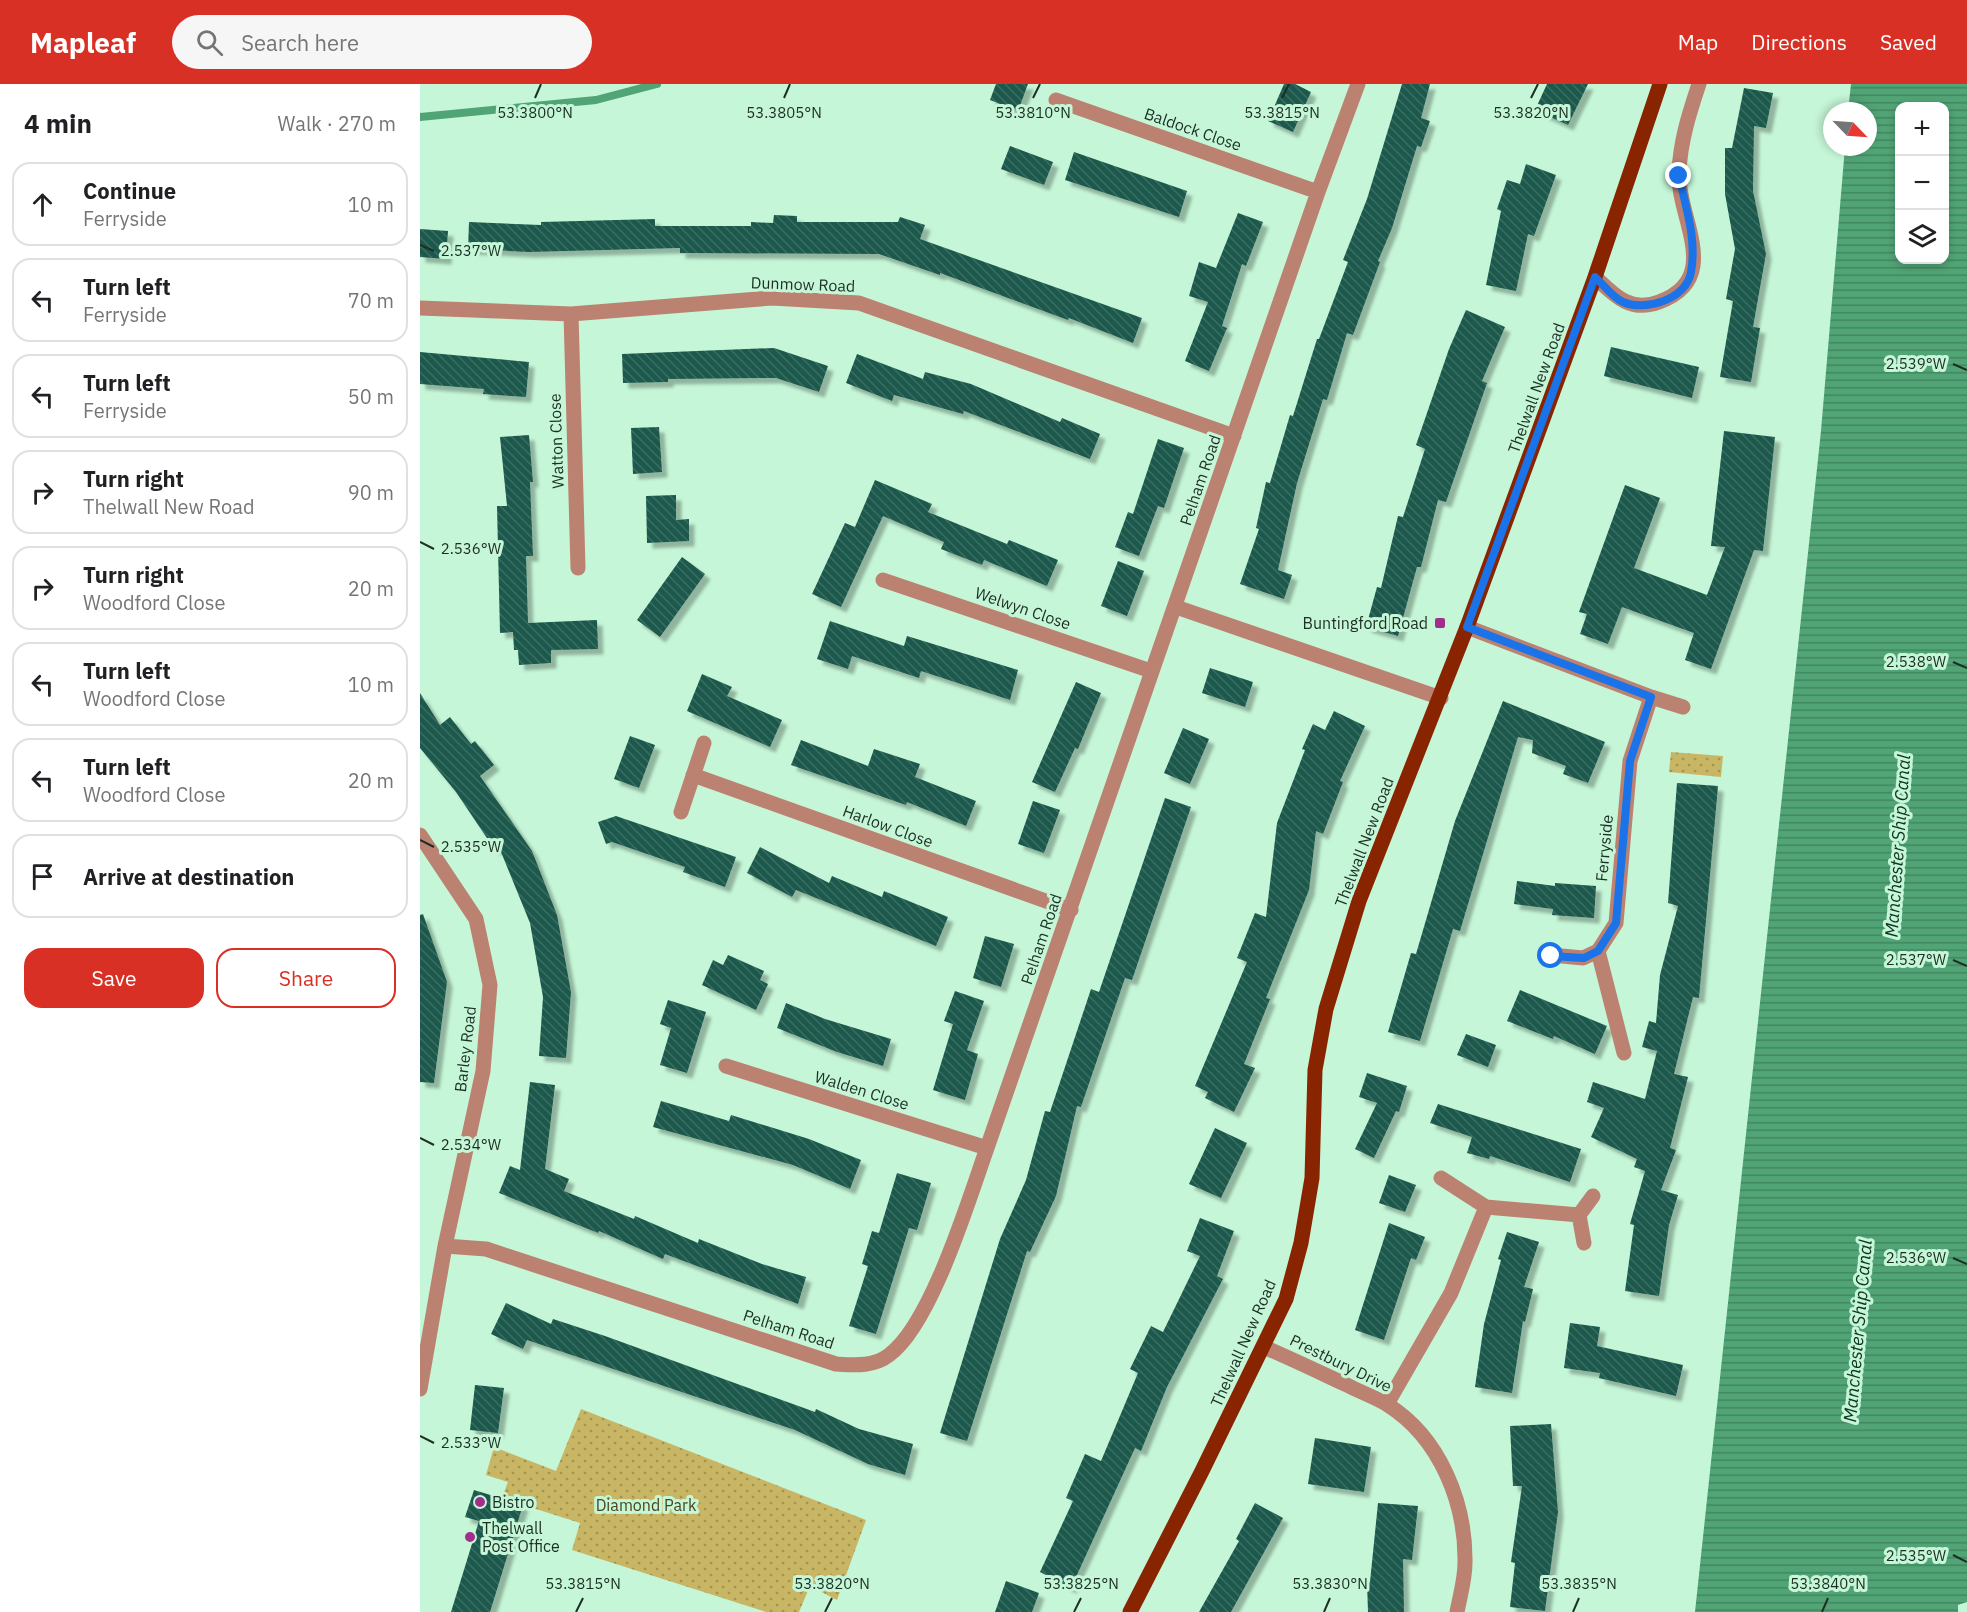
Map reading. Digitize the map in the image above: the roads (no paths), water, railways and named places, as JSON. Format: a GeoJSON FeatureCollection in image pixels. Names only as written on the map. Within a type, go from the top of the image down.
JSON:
{"type":"FeatureCollection","features":[{"type":"Feature","properties":{"kind":"main road","name":"Thelwall New Road"},"geometry":{"type":"LineString","coordinates":[[1130,1612],[1286,1299],[1301,1243],[1312,1178],[1315,1070],[1326,1009],[1359,901],[1441,698],[1595,277],[1660,84]]}},
{"type":"Feature","properties":{"kind":"street","name":"Pelham Road"},"geometry":{"type":"LineString","coordinates":[[445,1246],[486,1249],[836,1364],[863,1365],[888,1357],[907,1340],[922,1314],[955,1237],[987,1148],[1318,192],[1358,84]]}},
{"type":"Feature","properties":{"kind":"street"},"geometry":{"type":"LineString","coordinates":[[1595,277],[1623,302],[1650,305],[1675,296],[1691,275],[1692,236],[1679,176],[1683,134],[1699,84]]}},
{"type":"Feature","properties":{"kind":"street","name":"Baldock Close"},"geometry":{"type":"LineString","coordinates":[[1056,100],[1318,192]]}},
{"type":"Feature","properties":{"kind":"street","name":"Dunmow Road"},"geometry":{"type":"LineString","coordinates":[[420,308],[571,314],[772,298],[859,303],[1234,436]]}},
{"type":"Feature","properties":{"kind":"street","name":"Watton Close"},"geometry":{"type":"LineString","coordinates":[[571,314],[578,568]]}},
{"type":"Feature","properties":{"kind":"street","name":"Welwyn Close"},"geometry":{"type":"LineString","coordinates":[[883,580],[1151,671]]}},
{"type":"Feature","properties":{"kind":"street"},"geometry":{"type":"LineString","coordinates":[[1176,607],[1441,698]]}},
{"type":"Feature","properties":{"kind":"street"},"geometry":{"type":"LineString","coordinates":[[1467,627],[1683,707]]}},
{"type":"Feature","properties":{"kind":"street","name":"Ferryside"},"geometry":{"type":"LineString","coordinates":[[1598,951],[1616,923],[1630,761],[1651,697]]}},
{"type":"Feature","properties":{"kind":"street"},"geometry":{"type":"LineString","coordinates":[[681,812],[704,743]]}},
{"type":"Feature","properties":{"kind":"street","name":"Harlow Close"},"geometry":{"type":"LineString","coordinates":[[693,775],[1071,910]]}},
{"type":"Feature","properties":{"kind":"street","name":"Barley Road"},"geometry":{"type":"LineString","coordinates":[[420,835],[476,919],[490,986],[483,1071],[445,1246],[420,1389]]}},
{"type":"Feature","properties":{"kind":"street"},"geometry":{"type":"LineString","coordinates":[[1551,956],[1584,958],[1598,951],[1624,1053]]}},
{"type":"Feature","properties":{"kind":"street","name":"Walden Close"},"geometry":{"type":"LineString","coordinates":[[726,1066],[987,1148]]}},
{"type":"Feature","properties":{"kind":"street"},"geometry":{"type":"LineString","coordinates":[[1441,1178],[1486,1207],[1579,1215]]}},
{"type":"Feature","properties":{"kind":"street"},"geometry":{"type":"LineString","coordinates":[[1584,1243],[1579,1215],[1593,1196]]}},
{"type":"Feature","properties":{"kind":"street"},"geometry":{"type":"LineString","coordinates":[[1388,1404],[1451,1293],[1486,1207]]}},
{"type":"Feature","properties":{"kind":"street","name":"Prestbury Drive"},"geometry":{"type":"LineString","coordinates":[[1264,1347],[1388,1404],[1407,1419],[1428,1443],[1444,1468],[1453,1490],[1464,1536],[1465,1565],[1457,1612]]}},
{"type":"Feature","properties":{"kind":"water","name":"Manchester Ship Canal"},"geometry":{"type":"Polygon","coordinates":[[[1851,84],[1967,84],[1967,1602],[1958,1605],[1958,1612],[1695,1612],[1821,431],[1844,156],[1877,156],[1877,102],[1849,102],[1851,84]]]}},
{"type":"Feature","properties":{"kind":"waterway"},"geometry":{"type":"LineString","coordinates":[[420,117],[596,100],[657,84]]}},
{"type":"Feature","properties":{"kind":"place","name":"Buntingford Road"},"geometry":{"type":"Point","coordinates":[1440,623]}},
{"type":"Feature","properties":{"kind":"place","name":"Bistro"},"geometry":{"type":"Point","coordinates":[480,1502]}},
{"type":"Feature","properties":{"kind":"place","name":"Thelwall Post Office"},"geometry":{"type":"Point","coordinates":[470,1537]}},
{"type":"Feature","properties":{"kind":"park label","name":"Diamond Park"},"geometry":{"type":"Point","coordinates":[646,1505]}}]}
